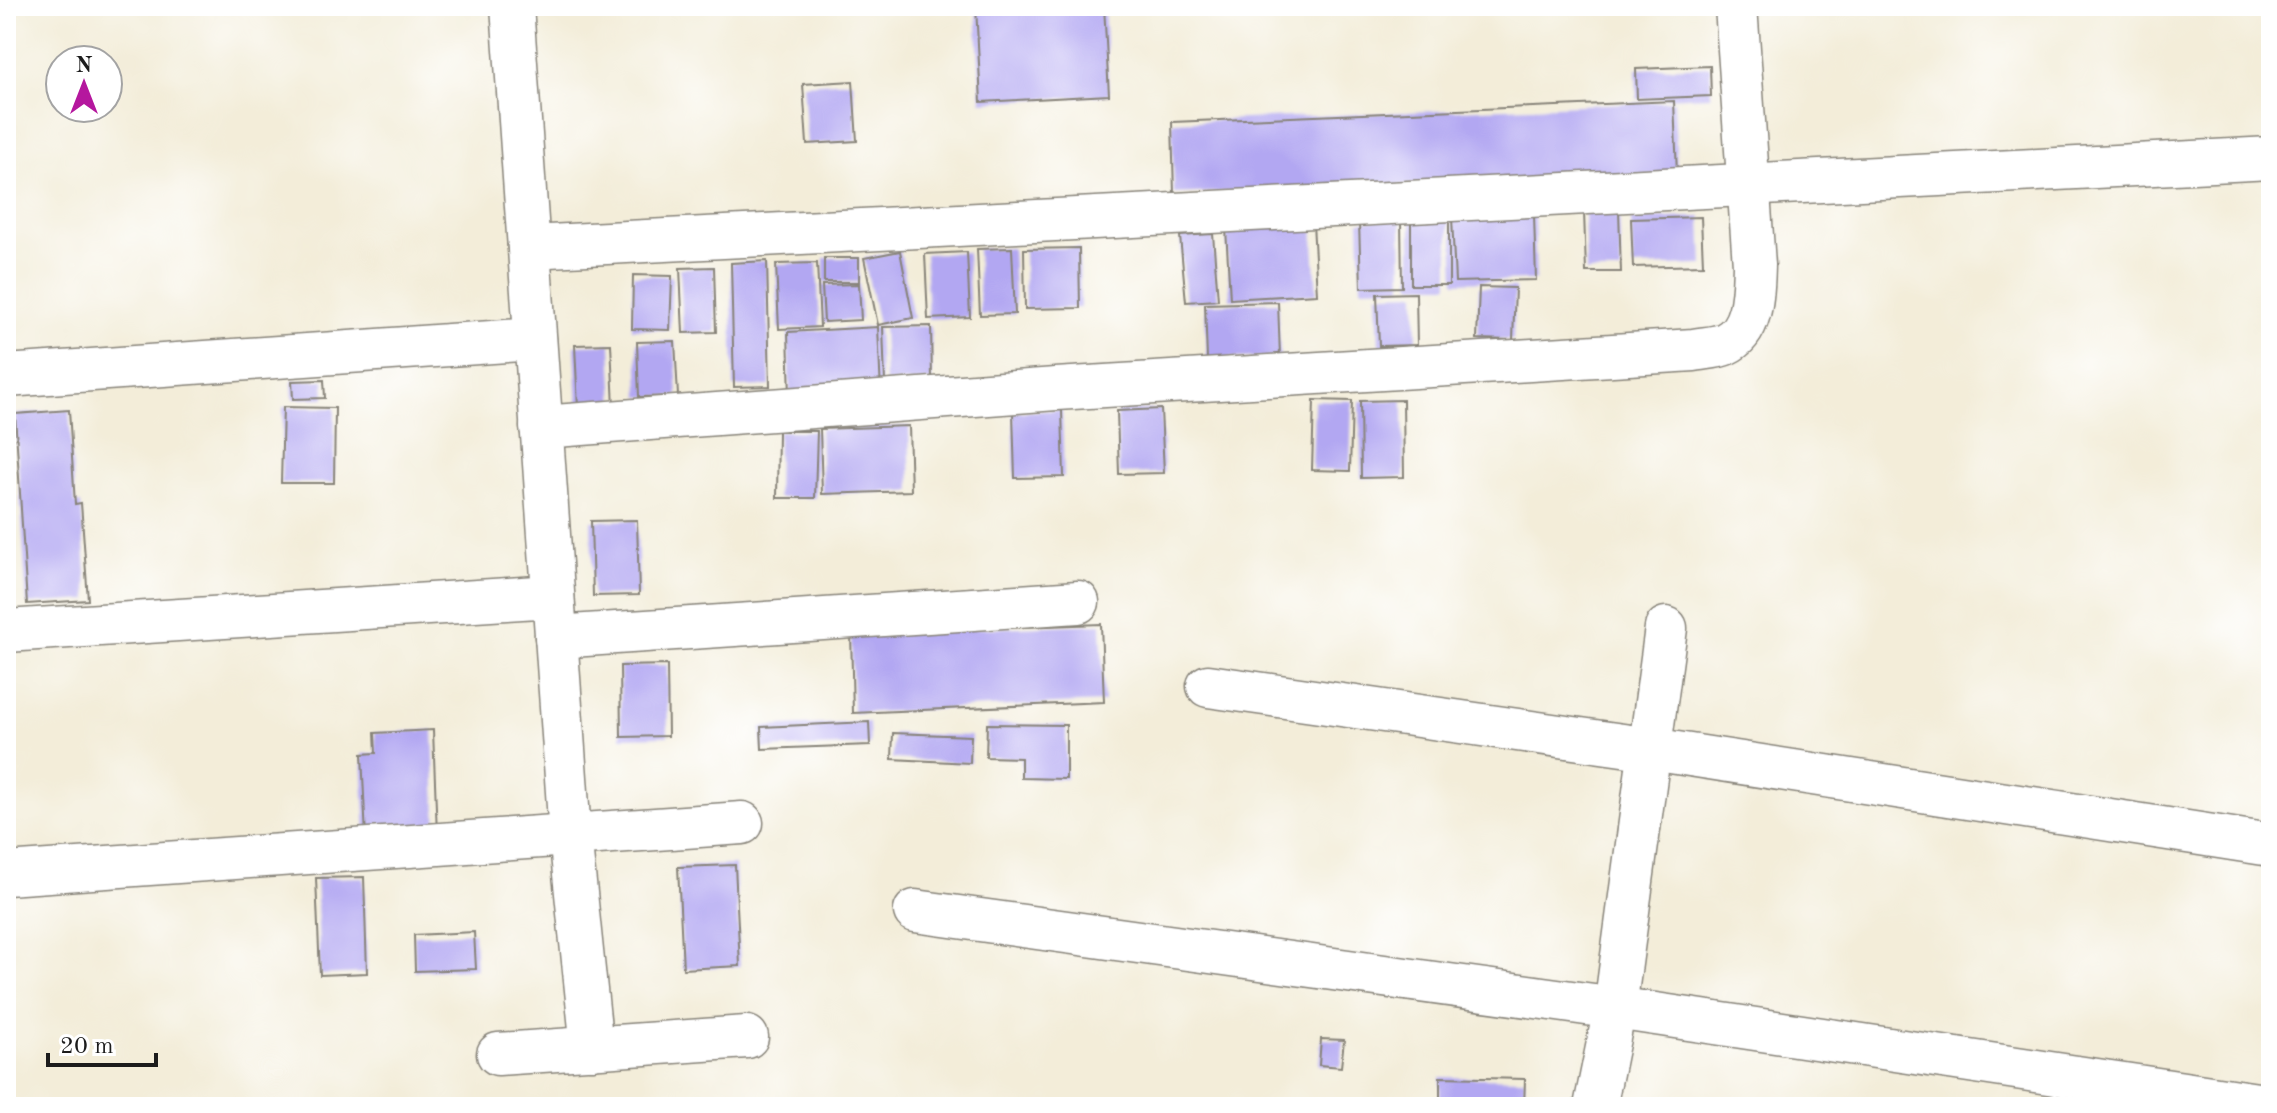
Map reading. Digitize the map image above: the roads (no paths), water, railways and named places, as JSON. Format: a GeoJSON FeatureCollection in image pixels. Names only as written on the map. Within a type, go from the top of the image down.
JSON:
{"type":"FeatureCollection","features":[{"type":"Feature","properties":{"kind":"street"},"geometry":{"type":"LineString","coordinates":[[512,6],[570,835],[592,1048]]}},
{"type":"Feature","properties":{"kind":"street"},"geometry":{"type":"LineString","coordinates":[[541,427],[1056,389],[1694,350],[1726,344],[1745,324],[1752,302],[1754,265],[1736,6]]}},
{"type":"Feature","properties":{"kind":"street"},"geometry":{"type":"LineString","coordinates":[[529,247],[2271,158]]}},
{"type":"Feature","properties":{"kind":"street"},"geometry":{"type":"LineString","coordinates":[[6,376],[535,339]]}},
{"type":"Feature","properties":{"kind":"street"},"geometry":{"type":"LineString","coordinates":[[6,631],[553,596]]}},
{"type":"Feature","properties":{"kind":"street"},"geometry":{"type":"LineString","coordinates":[[556,637],[1078,602]]}},
{"type":"Feature","properties":{"kind":"street"},"geometry":{"type":"LineString","coordinates":[[1595,1107],[1615,1008],[1666,628]]}},
{"type":"Feature","properties":{"kind":"street"},"geometry":{"type":"LineString","coordinates":[[1208,686],[1651,749],[2271,845]]}},
{"type":"Feature","properties":{"kind":"street"},"geometry":{"type":"LineString","coordinates":[[6,874],[742,823]]}},
{"type":"Feature","properties":{"kind":"street"},"geometry":{"type":"LineString","coordinates":[[915,911],[1615,1008],[2271,1106]]}},
{"type":"Feature","properties":{"kind":"street"},"geometry":{"type":"LineString","coordinates":[[498,1054],[747,1037]]}}]}
